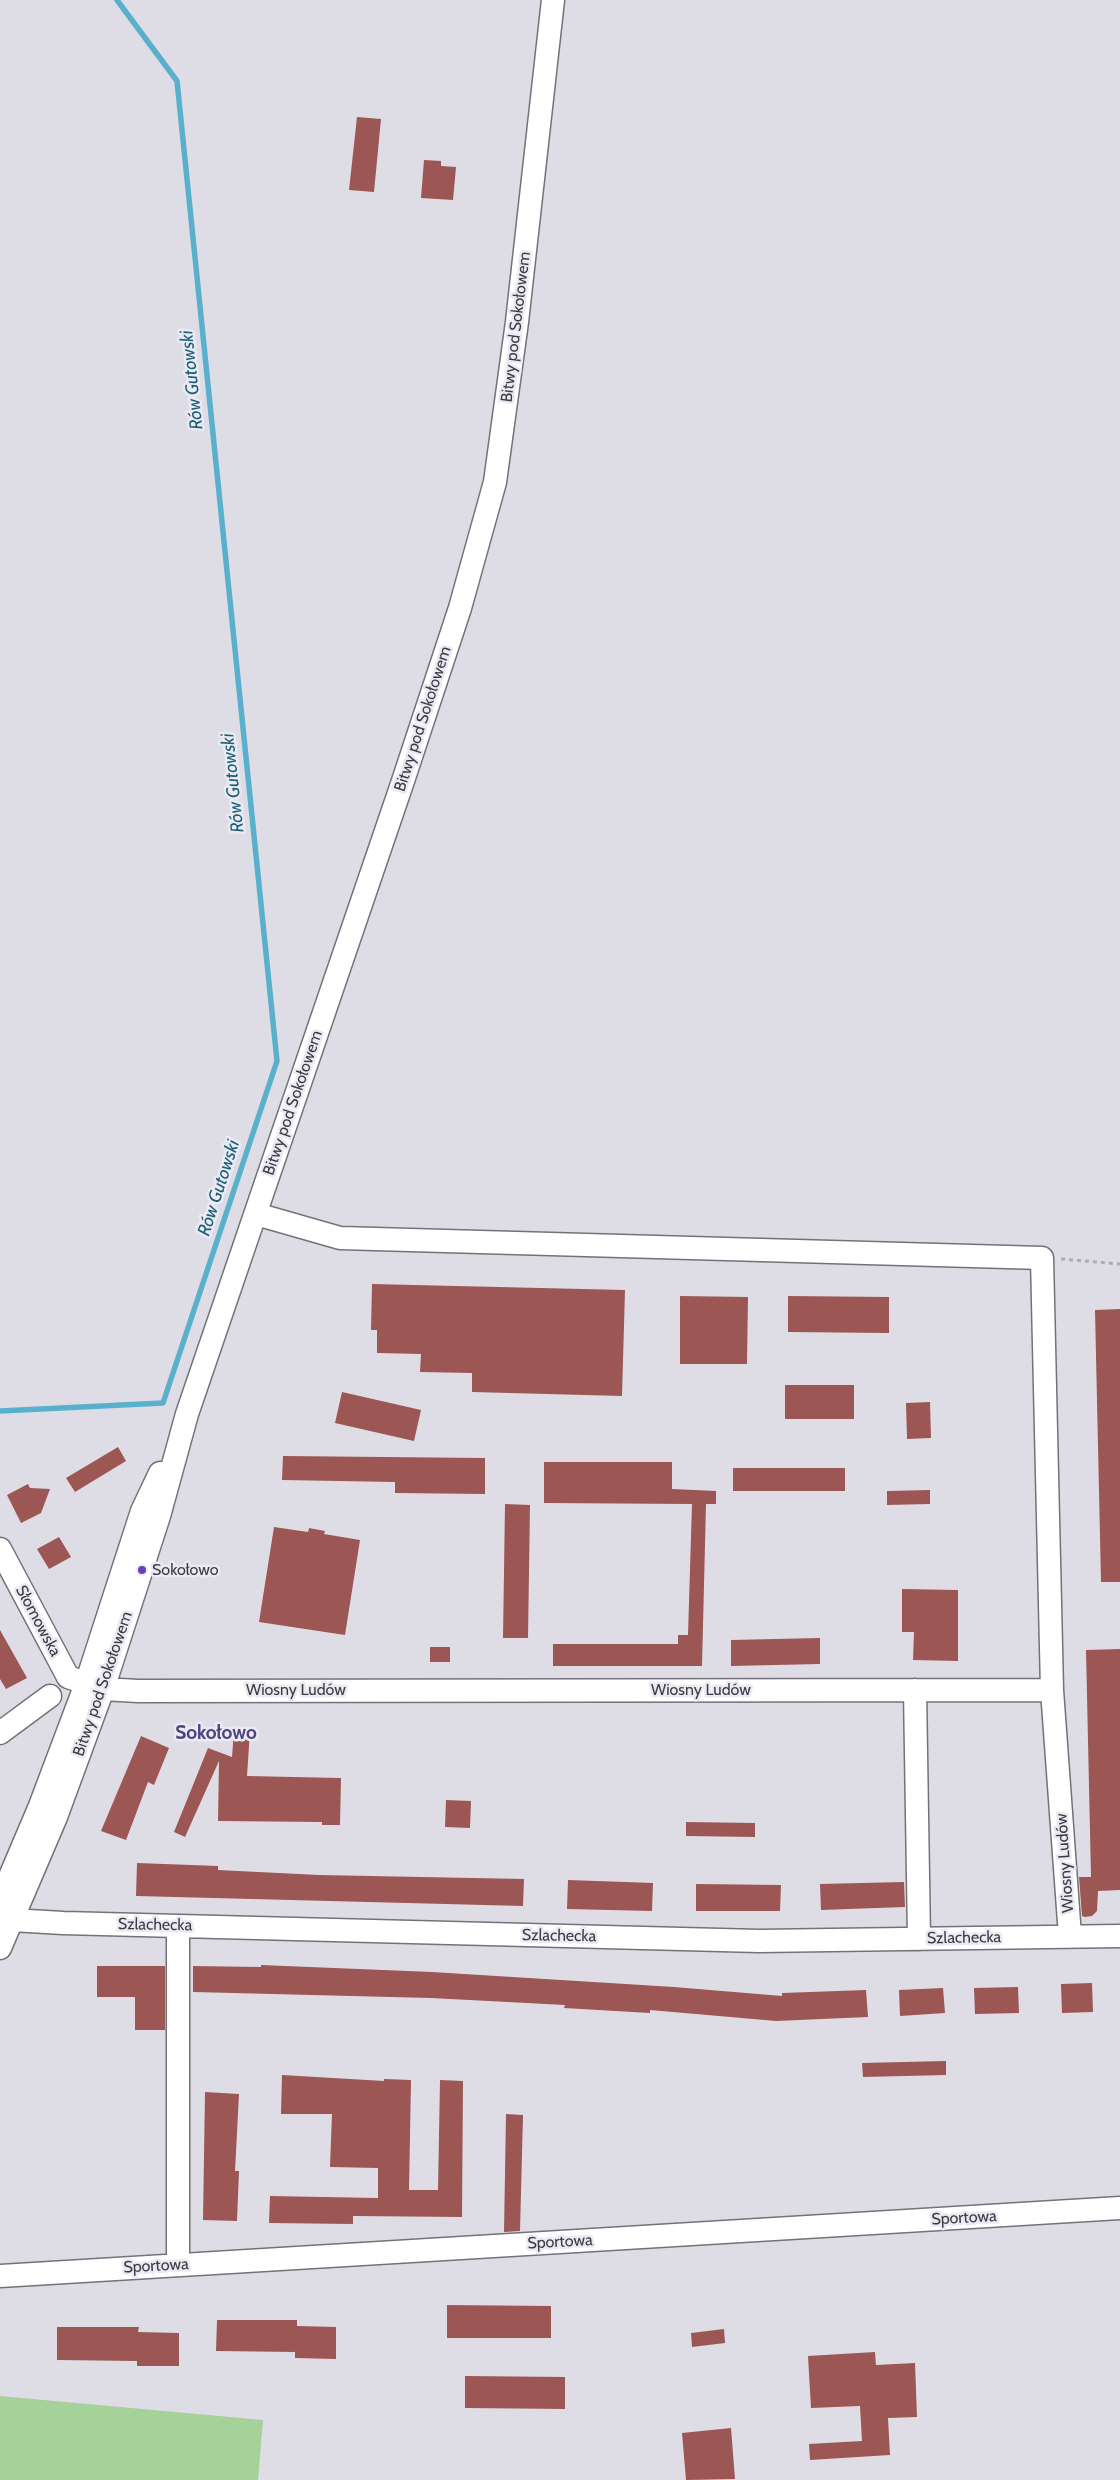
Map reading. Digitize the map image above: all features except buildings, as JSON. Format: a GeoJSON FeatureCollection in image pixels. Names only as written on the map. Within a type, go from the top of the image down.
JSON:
{"type":"FeatureCollection","features":[{"type":"Feature","properties":{"kind":"street","name":"Bitwy pod Sokołowem"},"geometry":{"type":"LineString","coordinates":[[0,1900],[94,1687],[159,1516],[187,1414],[460,608],[495,482],[516,331],[554,0]]}},
{"type":"Feature","properties":{"kind":"street"},"geometry":{"type":"LineString","coordinates":[[256,1214],[340,1238],[1042,1258],[1052,1690]]}},
{"type":"Feature","properties":{"kind":"street","name":"Słomowska"},"geometry":{"type":"LineString","coordinates":[[0,1549],[68,1677],[94,1687]]}},
{"type":"Feature","properties":{"kind":"street","name":"Bitwy pod Sokołowem"},"geometry":{"type":"LineString","coordinates":[[0,1948],[6,1917],[72,1777],[94,1687]]}},
{"type":"Feature","properties":{"kind":"street","name":"Wiosny Ludów"},"geometry":{"type":"LineString","coordinates":[[94,1687],[138,1691],[1052,1690],[1070,1936]]}},
{"type":"Feature","properties":{"kind":"street"},"geometry":{"type":"LineString","coordinates":[[914,1690],[919,1938]]}},
{"type":"Feature","properties":{"kind":"street"},"geometry":{"type":"LineString","coordinates":[[0,1733],[50,1696]]}},
{"type":"Feature","properties":{"kind":"street","name":"Szlachecka"},"geometry":{"type":"LineString","coordinates":[[6,1917],[178,1926],[759,1941],[1120,1936]]}},
{"type":"Feature","properties":{"kind":"street"},"geometry":{"type":"LineString","coordinates":[[178,1926],[178,2265]]}},
{"type":"Feature","properties":{"kind":"street","name":"Sportowa"},"geometry":{"type":"LineString","coordinates":[[0,2276],[1120,2208]]}},
{"type":"Feature","properties":{"kind":"path"},"geometry":{"type":"LineString","coordinates":[[1042,1258],[1120,1264]]}},
{"type":"Feature","properties":{"kind":"green space"},"geometry":{"type":"Polygon","coordinates":[[[0,2396],[263,2420],[258,2480],[0,2480],[0,2396]]]}},
{"type":"Feature","properties":{"kind":"waterway","name":"Rów Gutowski"},"geometry":{"type":"LineString","coordinates":[[0,1411],[163,1403],[277,1061],[177,81],[117,0]]}},
{"type":"Feature","properties":{"kind":"place","name":"Sokołowo"},"geometry":{"type":"Point","coordinates":[142,1570]}},
{"type":"Feature","properties":{"kind":"district","name":"Sokołowo"},"geometry":{"type":"Point","coordinates":[216,1733]}}]}
